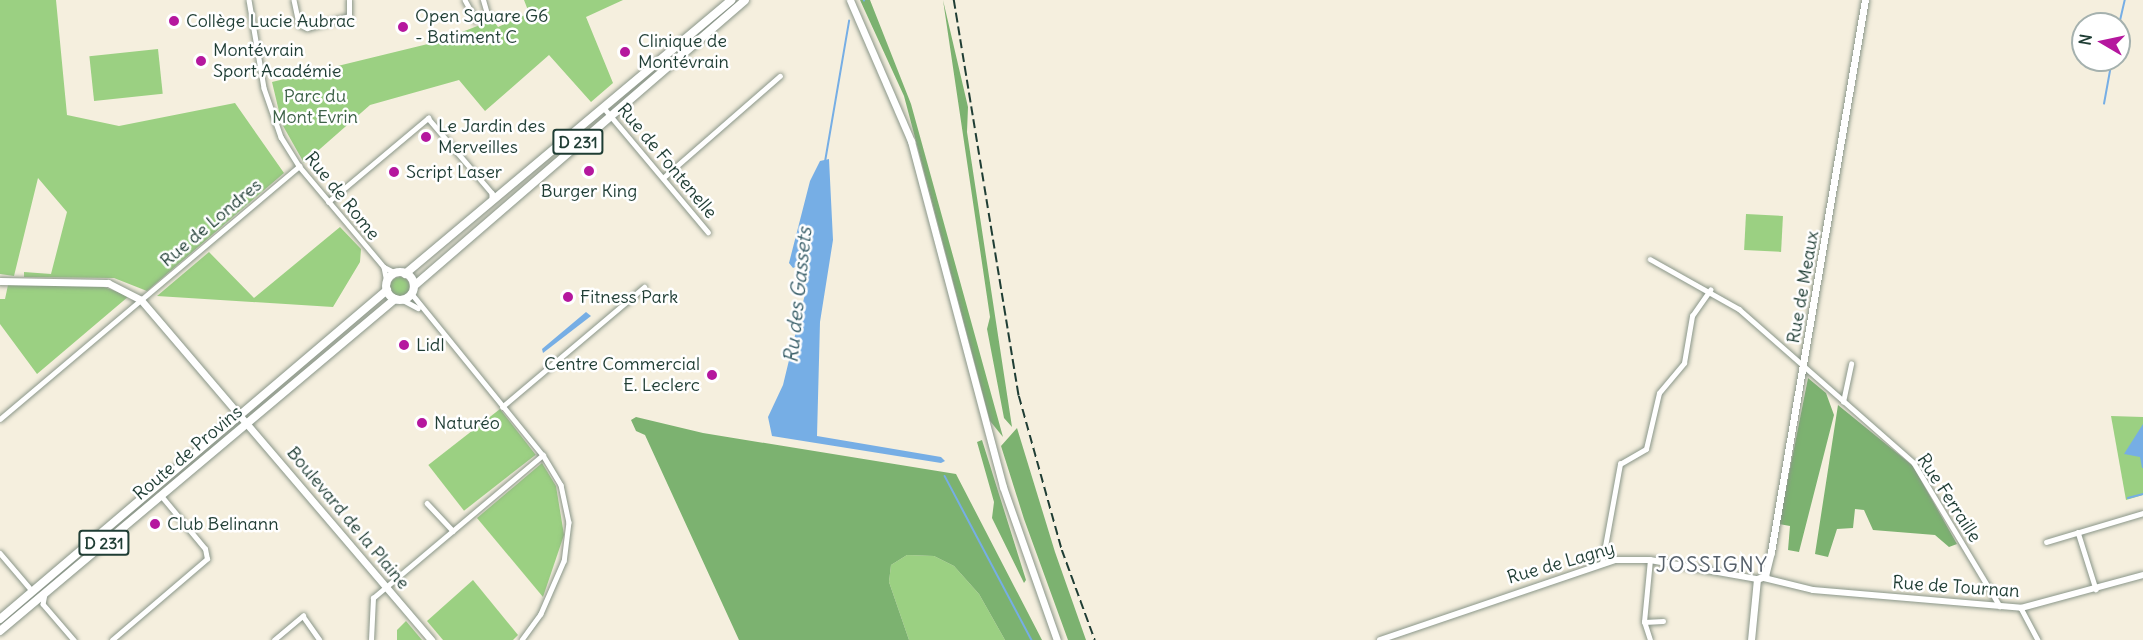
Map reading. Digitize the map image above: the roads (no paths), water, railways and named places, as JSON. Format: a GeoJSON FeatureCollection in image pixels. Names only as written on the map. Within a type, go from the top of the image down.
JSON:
{"type":"FeatureCollection","features":[{"type":"Feature","properties":{"kind":"main road","name":"D 231"},"geometry":{"type":"LineString","coordinates":[[413,290],[731,0]]}},
{"type":"Feature","properties":{"kind":"main road","name":"D 231"},"geometry":{"type":"LineString","coordinates":[[405,274],[745,0]]}},
{"type":"Feature","properties":{"kind":"main road"},"geometry":{"type":"LineString","coordinates":[[850,0],[888,77],[911,141],[1003,487],[1057,640]]}},
{"type":"Feature","properties":{"kind":"main road","name":"Rue de Meaux"},"geometry":{"type":"LineString","coordinates":[[1751,640],[1760,579],[1803,371],[1865,0]]}},
{"type":"Feature","properties":{"kind":"main road"},"geometry":{"type":"LineString","coordinates":[[396,273],[405,274],[413,290]]}},
{"type":"Feature","properties":{"kind":"main road","name":"Route de Provins"},"geometry":{"type":"LineString","coordinates":[[0,619],[43,589],[208,455],[387,286],[396,273]]}},
{"type":"Feature","properties":{"kind":"main road"},"geometry":{"type":"LineString","coordinates":[[0,280],[108,284],[141,300]]}},
{"type":"Feature","properties":{"kind":"main road"},"geometry":{"type":"LineString","coordinates":[[387,286],[399,300]]}},
{"type":"Feature","properties":{"kind":"main road","name":"Route de Provins"},"geometry":{"type":"LineString","coordinates":[[43,589],[244,419],[413,290]]}},
{"type":"Feature","properties":{"kind":"main road","name":"Boulevard de la Plaine"},"geometry":{"type":"LineString","coordinates":[[141,300],[431,640]]}},
{"type":"Feature","properties":{"kind":"main road","name":"Route de Provins"},"geometry":{"type":"LineString","coordinates":[[0,631],[29,600]]}},
{"type":"Feature","properties":{"kind":"street","name":"Rue de Rome"},"geometry":{"type":"LineString","coordinates":[[249,0],[268,104],[299,166],[384,267]]}},
{"type":"Feature","properties":{"kind":"street"},"geometry":{"type":"LineString","coordinates":[[294,0],[299,24],[307,28],[349,16],[349,0]]}},
{"type":"Feature","properties":{"kind":"street"},"geometry":{"type":"LineString","coordinates":[[465,0],[476,20],[487,14],[483,0]]}},
{"type":"Feature","properties":{"kind":"street"},"geometry":{"type":"LineString","coordinates":[[663,178],[780,76]]}},
{"type":"Feature","properties":{"kind":"street","name":"Rue de Fontenelle"},"geometry":{"type":"LineString","coordinates":[[607,111],[708,232]]}},
{"type":"Feature","properties":{"kind":"street"},"geometry":{"type":"LineString","coordinates":[[328,202],[428,118],[492,193],[492,204]]}},
{"type":"Feature","properties":{"kind":"street","name":"Rue de Londres"},"geometry":{"type":"LineString","coordinates":[[0,419],[299,166]]}},
{"type":"Feature","properties":{"kind":"street"},"geometry":{"type":"LineString","coordinates":[[492,193],[506,192]]}},
{"type":"Feature","properties":{"kind":"street","name":"Rue Ferraille"},"geometry":{"type":"LineString","coordinates":[[1650,259],[1710,290],[1739,309],[1803,371],[1843,402],[1916,466],[2000,606]]}},
{"type":"Feature","properties":{"kind":"street"},"geometry":{"type":"LineString","coordinates":[[384,267],[396,273]]}},
{"type":"Feature","properties":{"kind":"street"},"geometry":{"type":"LineString","coordinates":[[384,267],[387,286]]}},
{"type":"Feature","properties":{"kind":"street"},"geometry":{"type":"LineString","coordinates":[[502,407],[644,287]]}},
{"type":"Feature","properties":{"kind":"street"},"geometry":{"type":"LineString","coordinates":[[413,290],[418,308],[543,454],[561,485],[570,534],[552,592],[522,640]]}},
{"type":"Feature","properties":{"kind":"street"},"geometry":{"type":"LineString","coordinates":[[1602,563],[1620,464],[1646,449],[1659,393],[1684,363],[1692,316],[1710,290]]}},
{"type":"Feature","properties":{"kind":"street"},"geometry":{"type":"LineString","coordinates":[[399,300],[418,308]]}},
{"type":"Feature","properties":{"kind":"street"},"geometry":{"type":"LineString","coordinates":[[1843,402],[1851,364]]}},
{"type":"Feature","properties":{"kind":"street"},"geometry":{"type":"LineString","coordinates":[[371,640],[370,602],[543,454]]}},
{"type":"Feature","properties":{"kind":"street"},"geometry":{"type":"LineString","coordinates":[[112,640],[207,559],[205,549],[160,496]]}},
{"type":"Feature","properties":{"kind":"street"},"geometry":{"type":"LineString","coordinates":[[427,503],[453,531]]}},
{"type":"Feature","properties":{"kind":"street"},"geometry":{"type":"LineString","coordinates":[[2046,542],[2143,513]]}},
{"type":"Feature","properties":{"kind":"street"},"geometry":{"type":"LineString","coordinates":[[2078,532],[2096,589]]}},
{"type":"Feature","properties":{"kind":"street"},"geometry":{"type":"LineString","coordinates":[[0,553],[29,587],[29,600],[43,604],[74,640]]}},
{"type":"Feature","properties":{"kind":"street"},"geometry":{"type":"LineString","coordinates":[[1650,560],[1644,622],[1650,640]]}},
{"type":"Feature","properties":{"kind":"street","name":"Rue de Lagny"},"geometry":{"type":"LineString","coordinates":[[1380,640],[1602,563],[1650,560],[1760,579]]}},
{"type":"Feature","properties":{"kind":"street","name":"Rue de Tournan"},"geometry":{"type":"LineString","coordinates":[[1760,579],[1818,590],[2021,608],[2143,576]]}},
{"type":"Feature","properties":{"kind":"street"},"geometry":{"type":"LineString","coordinates":[[29,587],[43,589],[43,604]]}},
{"type":"Feature","properties":{"kind":"street"},"geometry":{"type":"LineString","coordinates":[[2021,608],[2038,640]]}},
{"type":"Feature","properties":{"kind":"street"},"geometry":{"type":"LineString","coordinates":[[274,640],[303,616],[320,640]]}},
{"type":"Feature","properties":{"kind":"street"},"geometry":{"type":"LineString","coordinates":[[1644,622],[1663,621]]}},
{"type":"Feature","properties":{"kind":"water"},"geometry":{"type":"Polygon","coordinates":[[[829,159],[833,240],[820,322],[817,436],[941,457],[945,461],[941,463],[772,436],[768,417],[783,385],[805,294],[804,263],[793,268],[789,263],[810,181],[820,161],[829,159]]]}},
{"type":"Feature","properties":{"kind":"water"},"geometry":{"type":"Polygon","coordinates":[[[586,312],[591,316],[543,353],[542,349],[586,312]]]}},
{"type":"Feature","properties":{"kind":"water"},"geometry":{"type":"Polygon","coordinates":[[[2143,424],[2142,468],[2140,457],[2124,454],[2143,424]]]}},
{"type":"Feature","properties":{"kind":"waterway"},"geometry":{"type":"LineString","coordinates":[[2122,12],[2125,0]]}},
{"type":"Feature","properties":{"kind":"waterway","name":"Ru des Gassets"},"geometry":{"type":"LineString","coordinates":[[825,162],[849,21]]}},
{"type":"Feature","properties":{"kind":"waterway"},"geometry":{"type":"LineString","coordinates":[[2104,104],[2110,72]]}},
{"type":"Feature","properties":{"kind":"waterway","name":"Ru des Gassets"},"geometry":{"type":"LineString","coordinates":[[945,476],[1032,640]]}},
{"type":"Feature","properties":{"kind":"waterway"},"geometry":{"type":"LineString","coordinates":[[2128,498],[2143,494]]}},
{"type":"Feature","properties":{"kind":"railway"},"geometry":{"type":"LineString","coordinates":[[954,0],[1019,396],[1062,550],[1095,640]]}},
{"type":"Feature","properties":{"kind":"place","name":"Collège Lucie Aubrac"},"geometry":{"type":"Point","coordinates":[174,21]}},
{"type":"Feature","properties":{"kind":"place","name":"Open Square G6 - Batiment C"},"geometry":{"type":"Point","coordinates":[403,27]}},
{"type":"Feature","properties":{"kind":"place","name":"Clinique de Montévrain"},"geometry":{"type":"Point","coordinates":[625,52]}},
{"type":"Feature","properties":{"kind":"place","name":"Montévrain Sport Académie"},"geometry":{"type":"Point","coordinates":[201,61]}},
{"type":"Feature","properties":{"kind":"place","name":"Le Jardin des Merveilles"},"geometry":{"type":"Point","coordinates":[426,137]}},
{"type":"Feature","properties":{"kind":"place","name":"Burger King"},"geometry":{"type":"Point","coordinates":[589,171]}},
{"type":"Feature","properties":{"kind":"place","name":"Script Laser"},"geometry":{"type":"Point","coordinates":[394,172]}},
{"type":"Feature","properties":{"kind":"place","name":"Fitness Park"},"geometry":{"type":"Point","coordinates":[568,297]}},
{"type":"Feature","properties":{"kind":"place","name":"Lidl"},"geometry":{"type":"Point","coordinates":[404,345]}},
{"type":"Feature","properties":{"kind":"place","name":"Centre Commercial E. Leclerc"},"geometry":{"type":"Point","coordinates":[712,375]}},
{"type":"Feature","properties":{"kind":"place","name":"Naturéo"},"geometry":{"type":"Point","coordinates":[422,423]}},
{"type":"Feature","properties":{"kind":"place","name":"Club Belinann"},"geometry":{"type":"Point","coordinates":[155,524]}},
{"type":"Feature","properties":{"kind":"district","name":"JOSSIGNY"},"geometry":{"type":"Point","coordinates":[1712,565]}},
{"type":"Feature","properties":{"kind":"park label","name":"Parc du Mont Evrin"},"geometry":{"type":"Point","coordinates":[315,107]}}]}
